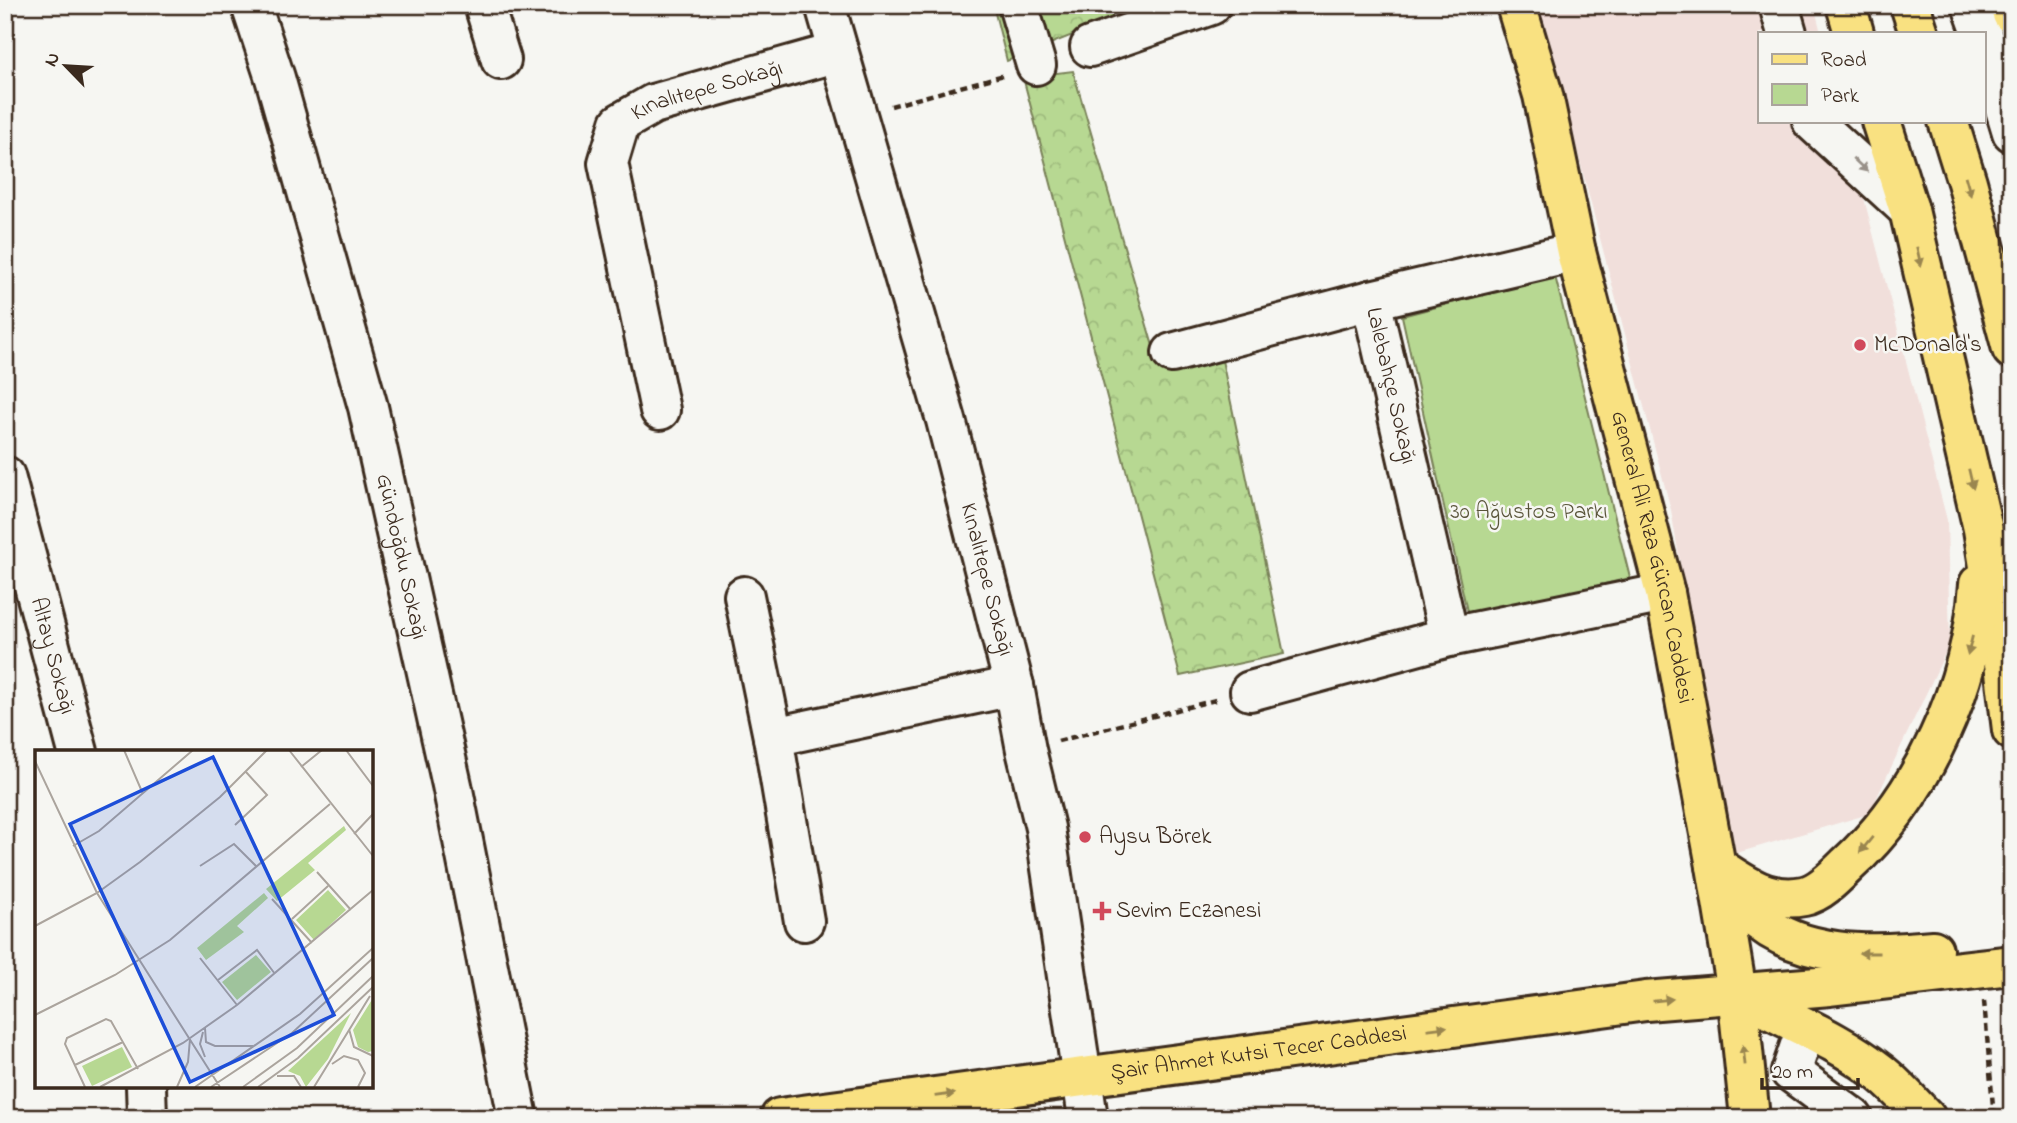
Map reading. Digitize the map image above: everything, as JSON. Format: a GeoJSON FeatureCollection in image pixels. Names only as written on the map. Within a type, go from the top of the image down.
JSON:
{"type":"FeatureCollection","features":[{"type":"Feature","properties":{"kind":"main road","name":"General Ali Rıza Gürcan Caddesi"},"geometry":{"type":"LineString","coordinates":[[1516,5],[1543,95],[1576,252],[1664,593],[1737,992],[1750,1118]]}},
{"type":"Feature","properties":{"kind":"main road"},"geometry":{"type":"LineString","coordinates":[[1846,5],[1854,32]]}},
{"type":"Feature","properties":{"kind":"main road"},"geometry":{"type":"LineString","coordinates":[[1910,5],[1919,32]]}},
{"type":"Feature","properties":{"kind":"main road"},"geometry":{"type":"LineString","coordinates":[[2009,5],[2012,13]]}},
{"type":"Feature","properties":{"kind":"main road"},"geometry":{"type":"LineString","coordinates":[[1881,122],[1909,210],[1983,529],[2012,730]]}},
{"type":"Feature","properties":{"kind":"main road"},"geometry":{"type":"LineString","coordinates":[[1948,122],[2012,349]]}},
{"type":"Feature","properties":{"kind":"main road"},"geometry":{"type":"LineString","coordinates":[[1716,866],[1754,891],[1781,898],[1807,896],[1829,882],[1858,855],[1887,819],[1910,789],[1952,707],[1976,620],[1983,529]]}},
{"type":"Feature","properties":{"kind":"main road"},"geometry":{"type":"LineString","coordinates":[[1716,866],[1750,913],[1778,933],[1807,945],[1849,953],[1899,953],[1933,962],[2012,965]]}},
{"type":"Feature","properties":{"kind":"main road"},"geometry":{"type":"LineString","coordinates":[[1933,962],[2012,939]]}},
{"type":"Feature","properties":{"kind":"main road","name":"Şair Ahmet Kutsi Tecer Caddesi"},"geometry":{"type":"LineString","coordinates":[[780,1118],[1083,1075],[1605,1007],[1737,992],[1830,986],[1933,962]]}},
{"type":"Feature","properties":{"kind":"main road"},"geometry":{"type":"LineString","coordinates":[[1737,992],[1842,1047],[1881,1072],[1926,1118]]}},
{"type":"Feature","properties":{"kind":"street","name":"Gündoğdu Sokağı"},"geometry":{"type":"LineString","coordinates":[[251,5],[275,78],[368,407],[453,785],[518,1118]]}},
{"type":"Feature","properties":{"kind":"street"},"geometry":{"type":"LineString","coordinates":[[484,5],[501,60]]}},
{"type":"Feature","properties":{"kind":"street","name":"Kınalıtepe Sokağı"},"geometry":{"type":"LineString","coordinates":[[825,5],[946,420],[1014,686],[1045,828],[1088,1118]]}},
{"type":"Feature","properties":{"kind":"street"},"geometry":{"type":"LineString","coordinates":[[1018,5],[1035,65]]}},
{"type":"Feature","properties":{"kind":"street"},"geometry":{"type":"LineString","coordinates":[[1090,47],[1211,5]]}},
{"type":"Feature","properties":{"kind":"street"},"geometry":{"type":"LineString","coordinates":[[1779,5],[1787,32]]}},
{"type":"Feature","properties":{"kind":"street"},"geometry":{"type":"LineString","coordinates":[[1972,5],[1982,32]]}},
{"type":"Feature","properties":{"kind":"street"},"geometry":{"type":"LineString","coordinates":[[1986,47],[2012,132]]}},
{"type":"Feature","properties":{"kind":"street","name":"Kınalıtepe Sokağı"},"geometry":{"type":"LineString","coordinates":[[660,410],[608,163],[620,123],[653,104],[838,52]]}},
{"type":"Feature","properties":{"kind":"street"},"geometry":{"type":"LineString","coordinates":[[1813,122],[1909,210]]}},
{"type":"Feature","properties":{"kind":"street","name":"Lalebahçe Sokağı"},"geometry":{"type":"LineString","coordinates":[[1449,637],[1371,300],[1576,252]]}},
{"type":"Feature","properties":{"kind":"street"},"geometry":{"type":"LineString","coordinates":[[1172,354],[1371,300]]}},
{"type":"Feature","properties":{"kind":"street","name":"Altay Sokağı"},"geometry":{"type":"LineString","coordinates":[[5,476],[17,564],[77,750]]}},
{"type":"Feature","properties":{"kind":"street"},"geometry":{"type":"LineString","coordinates":[[1250,691],[1449,637],[1664,593]]}},
{"type":"Feature","properties":{"kind":"street"},"geometry":{"type":"LineString","coordinates":[[744,596],[774,737],[804,922]]}},
{"type":"Feature","properties":{"kind":"street"},"geometry":{"type":"LineString","coordinates":[[774,737],[1014,686]]}},
{"type":"Feature","properties":{"kind":"street"},"geometry":{"type":"LineString","coordinates":[[1806,1028],[1791,1072],[1853,1118]]}},
{"type":"Feature","properties":{"kind":"street"},"geometry":{"type":"LineString","coordinates":[[146,1088],[147,1118]]}},
{"type":"Feature","properties":{"kind":"path"},"geometry":{"type":"LineString","coordinates":[[856,115],[944,93],[1035,65]]}},
{"type":"Feature","properties":{"kind":"path"},"geometry":{"type":"LineString","coordinates":[[1026,750],[1250,691]]}},
{"type":"Feature","properties":{"kind":"path"},"geometry":{"type":"LineString","coordinates":[[1986,1026],[1996,1118],[2012,1117]]}},
{"type":"Feature","properties":{"kind":"shaded area"},"geometry":{"type":"Polygon","coordinates":[[[1539,5],[1814,5],[1821,32],[1758,32],[1758,122],[1844,122],[1947,520],[1950,643],[1869,814],[1730,855],[1671,510],[1539,5]]]}},
{"type":"Feature","properties":{"kind":"green space"},"geometry":{"type":"Polygon","coordinates":[[[993,5],[1110,5],[1113,19],[1007,61],[993,5]]]}},
{"type":"Feature","properties":{"kind":"green space"},"geometry":{"type":"Polygon","coordinates":[[[1073,71],[1155,353],[1215,327],[1284,654],[1180,676],[1023,77],[1073,71]]]}},
{"type":"Feature","properties":{"kind":"green space","name":"30 Ağustos Parkı"},"geometry":{"type":"Polygon","coordinates":[[[1555,276],[1630,578],[1468,616],[1402,316],[1555,276]]]}},
{"type":"Feature","properties":{"kind":"place","name":"McDonald's"},"geometry":{"type":"Point","coordinates":[1860,345]}},
{"type":"Feature","properties":{"kind":"place","name":"Aysu Börek"},"geometry":{"type":"Point","coordinates":[1085,837]}},
{"type":"Feature","properties":{"kind":"place","name":"Sevim Eczanesi"},"geometry":{"type":"Point","coordinates":[1102,911]}}]}
